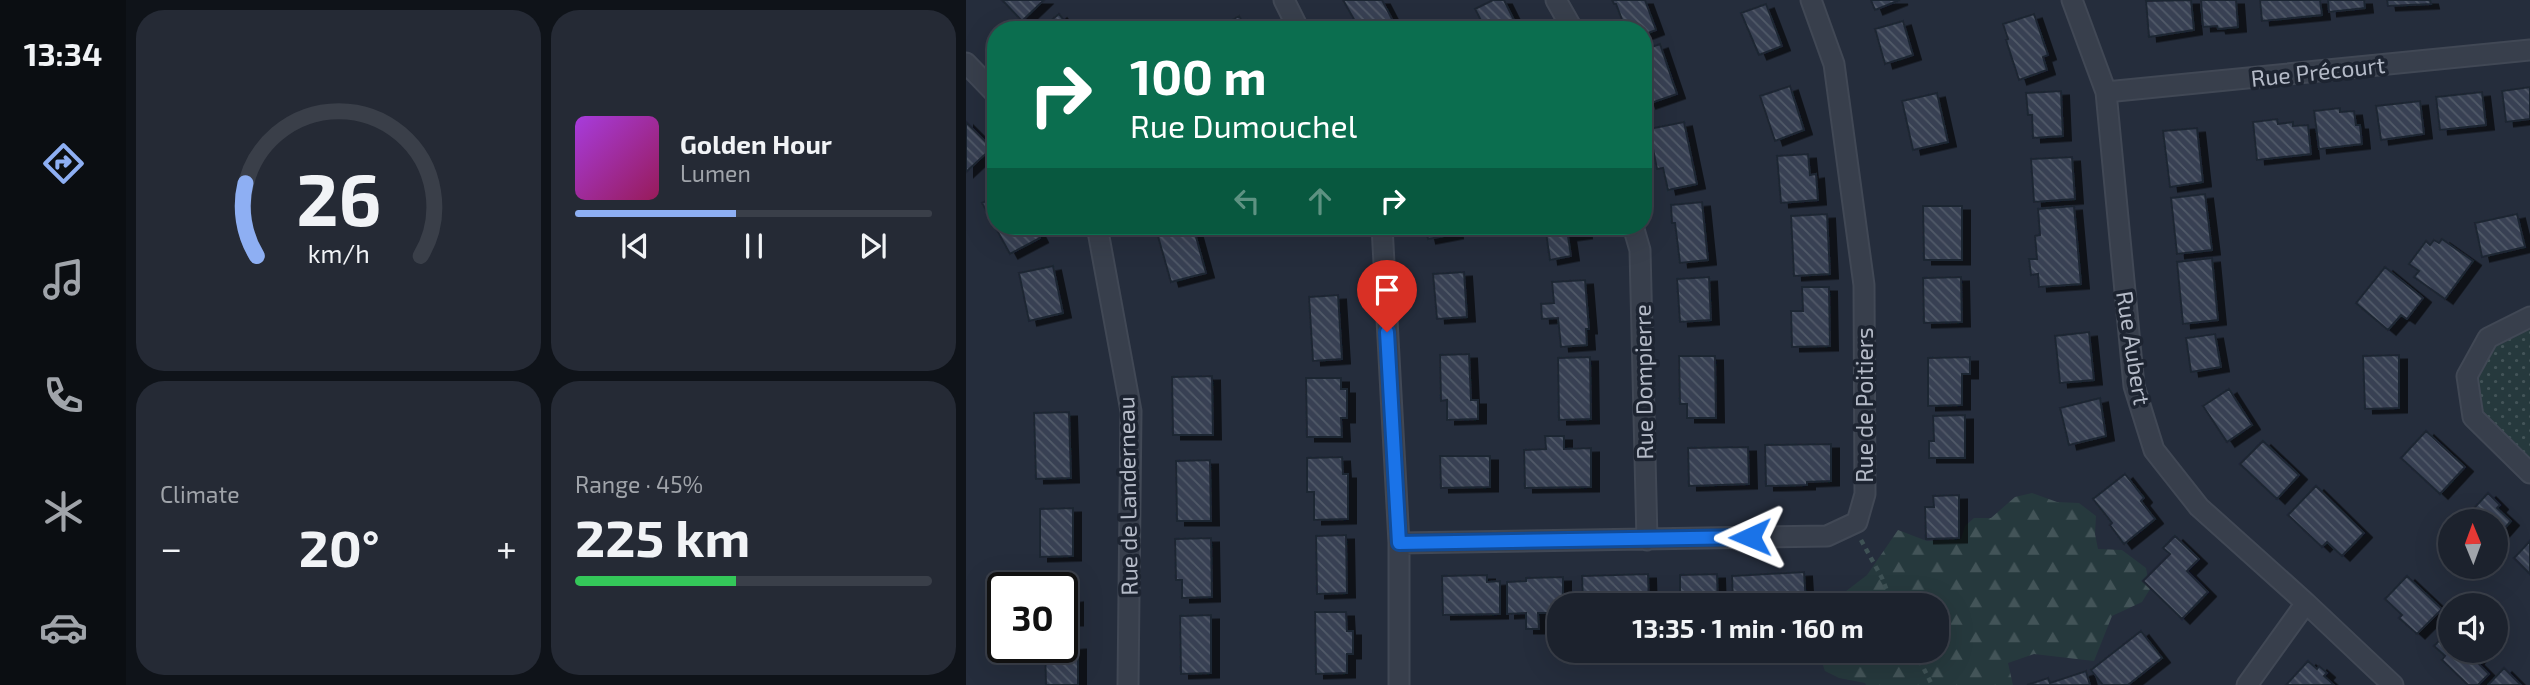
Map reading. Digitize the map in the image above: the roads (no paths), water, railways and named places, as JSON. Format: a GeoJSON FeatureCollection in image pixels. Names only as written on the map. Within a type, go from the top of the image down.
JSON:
{"type":"FeatureCollection","features":[{"type":"Feature","properties":{"kind":"street"},"geometry":{"type":"LineString","coordinates":[[1284,0],[1294,21]]}},
{"type":"Feature","properties":{"kind":"street"},"geometry":{"type":"LineString","coordinates":[[1556,0],[1568,21]]}},
{"type":"Feature","properties":{"kind":"street","name":"Rue de Poitiers"},"geometry":{"type":"LineString","coordinates":[[1647,540],[1827,536],[1857,522],[1865,494],[1864,285],[1834,64],[1811,0]]}},
{"type":"Feature","properties":{"kind":"street","name":"Rue Aubert"},"geometry":{"type":"LineString","coordinates":[[2072,0],[2106,92],[2134,386],[2154,450],[2199,507],[2393,685]]}},
{"type":"Feature","properties":{"kind":"street","name":"Rue Précourt"},"geometry":{"type":"LineString","coordinates":[[2106,92],[2530,50]]}},
{"type":"Feature","properties":{"kind":"street"},"geometry":{"type":"LineString","coordinates":[[966,63],[987,85]]}},
{"type":"Feature","properties":{"kind":"street","name":"Rue de Landerneau"},"geometry":{"type":"LineString","coordinates":[[1099,235],[1131,411],[1128,685]]}},
{"type":"Feature","properties":{"kind":"street"},"geometry":{"type":"LineString","coordinates":[[1382,235],[1399,543],[1399,685]]}},
{"type":"Feature","properties":{"kind":"street","name":"Rue Dompierre"},"geometry":{"type":"LineString","coordinates":[[1636,235],[1640,250],[1647,540]]}},
{"type":"Feature","properties":{"kind":"street"},"geometry":{"type":"LineString","coordinates":[[2530,317],[2488,338],[2467,376],[2473,417],[2530,473]]}},
{"type":"Feature","properties":{"kind":"street"},"geometry":{"type":"LineString","coordinates":[[1399,543],[1647,540]]}},
{"type":"Feature","properties":{"kind":"street"},"geometry":{"type":"LineString","coordinates":[[2247,685],[2306,603]]}}]}
